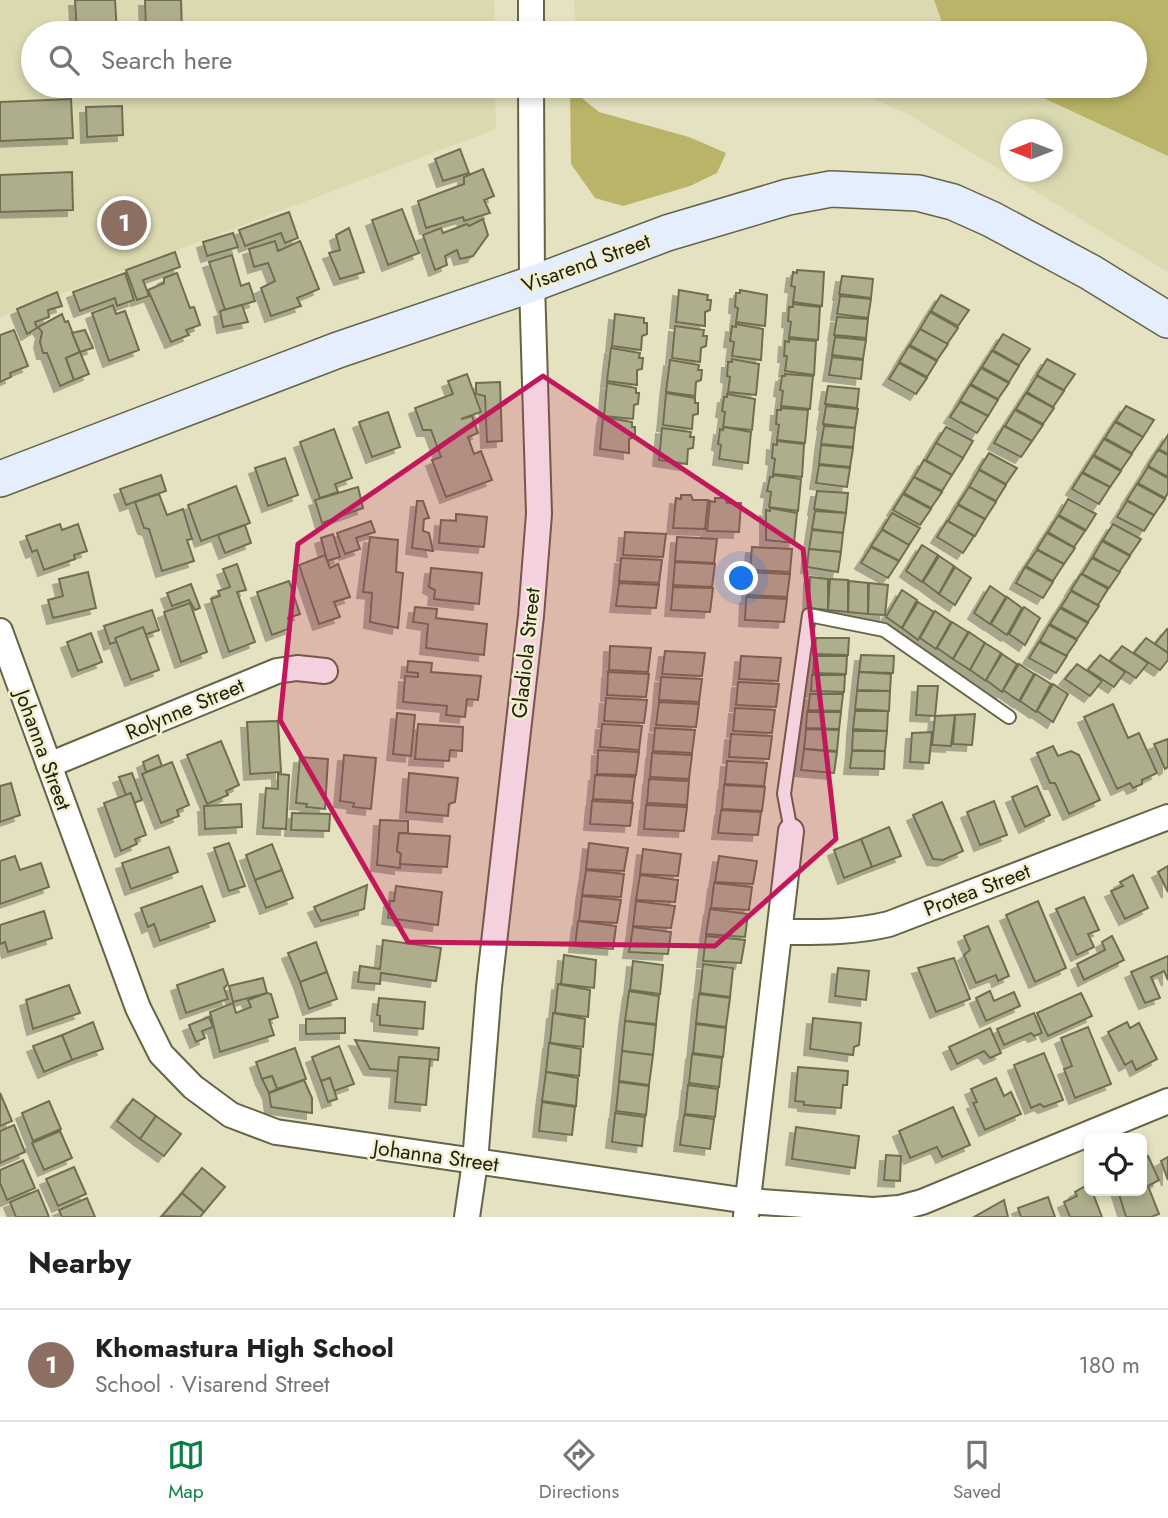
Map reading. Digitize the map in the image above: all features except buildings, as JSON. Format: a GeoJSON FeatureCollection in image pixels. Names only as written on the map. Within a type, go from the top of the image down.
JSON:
{"type":"FeatureCollection","features":[{"type":"Feature","properties":{"kind":"street"},"geometry":{"type":"LineString","coordinates":[[531,0],[531,21]]}},
{"type":"Feature","properties":{"kind":"street","name":"Gladiola Street"},"geometry":{"type":"LineString","coordinates":[[467,1217],[475,1162],[489,987],[531,616],[539,514],[532,284],[531,98]]}},
{"type":"Feature","properties":{"kind":"street","name":"Visarend Street"},"geometry":{"type":"LineString","coordinates":[[0,479],[338,350],[532,284],[667,233],[764,203],[831,189],[918,193],[953,202],[1070,261],[1168,320]]}},
{"type":"Feature","properties":{"kind":"street","name":"Johanna Street"},"geometry":{"type":"LineString","coordinates":[[0,631],[138,1008],[161,1054],[193,1087],[231,1115],[276,1132],[475,1162],[747,1209],[873,1210],[899,1208],[922,1202],[1168,1101]]}},
{"type":"Feature","properties":{"kind":"street","name":"Rolynne Street"},"geometry":{"type":"LineString","coordinates":[[49,765],[277,671],[297,668],[325,671]]}},
{"type":"Feature","properties":{"kind":"street","name":"Protea Street"},"geometry":{"type":"LineString","coordinates":[[780,932],[840,933],[889,924],[1168,817]]}},
{"type":"Feature","properties":{"kind":"street"},"geometry":{"type":"LineString","coordinates":[[747,1209],[792,831]]}},
{"type":"Feature","properties":{"kind":"lane"},"geometry":{"type":"LineString","coordinates":[[792,831],[784,794],[809,615],[884,630],[1009,717]]}},
{"type":"Feature","properties":{"kind":"highlighted area"},"geometry":{"type":"Polygon","coordinates":[[[543,376],[803,549],[836,839],[715,946],[408,942],[280,720],[298,544],[543,376]]]}},
{"type":"Feature","properties":{"kind":"shaded area"},"geometry":{"type":"Polygon","coordinates":[[[0,0],[494,0],[495,21],[21,21],[21,98],[495,98],[496,129],[0,317],[0,0]]]}},
{"type":"Feature","properties":{"kind":"shaded area"},"geometry":{"type":"Polygon","coordinates":[[[574,0],[1168,0],[1168,272],[1020,182],[1063,182],[1063,119],[1000,119],[1000,170],[908,114],[867,98],[1147,98],[1147,21],[575,21],[574,0]]]}},
{"type":"Feature","properties":{"kind":"shaded area"},"geometry":{"type":"Polygon","coordinates":[[[934,0],[1168,0],[1168,156],[1044,98],[1147,98],[1147,21],[942,21],[934,0]]]}},
{"type":"Feature","properties":{"kind":"shaded area"},"geometry":{"type":"Polygon","coordinates":[[[570,98],[582,98],[599,112],[689,137],[726,153],[717,173],[690,186],[623,206],[595,198],[571,164],[570,98]]]}},
{"type":"Feature","properties":{"kind":"place","name":"Khomastura High School"},"geometry":{"type":"Point","coordinates":[124,223]}}]}
